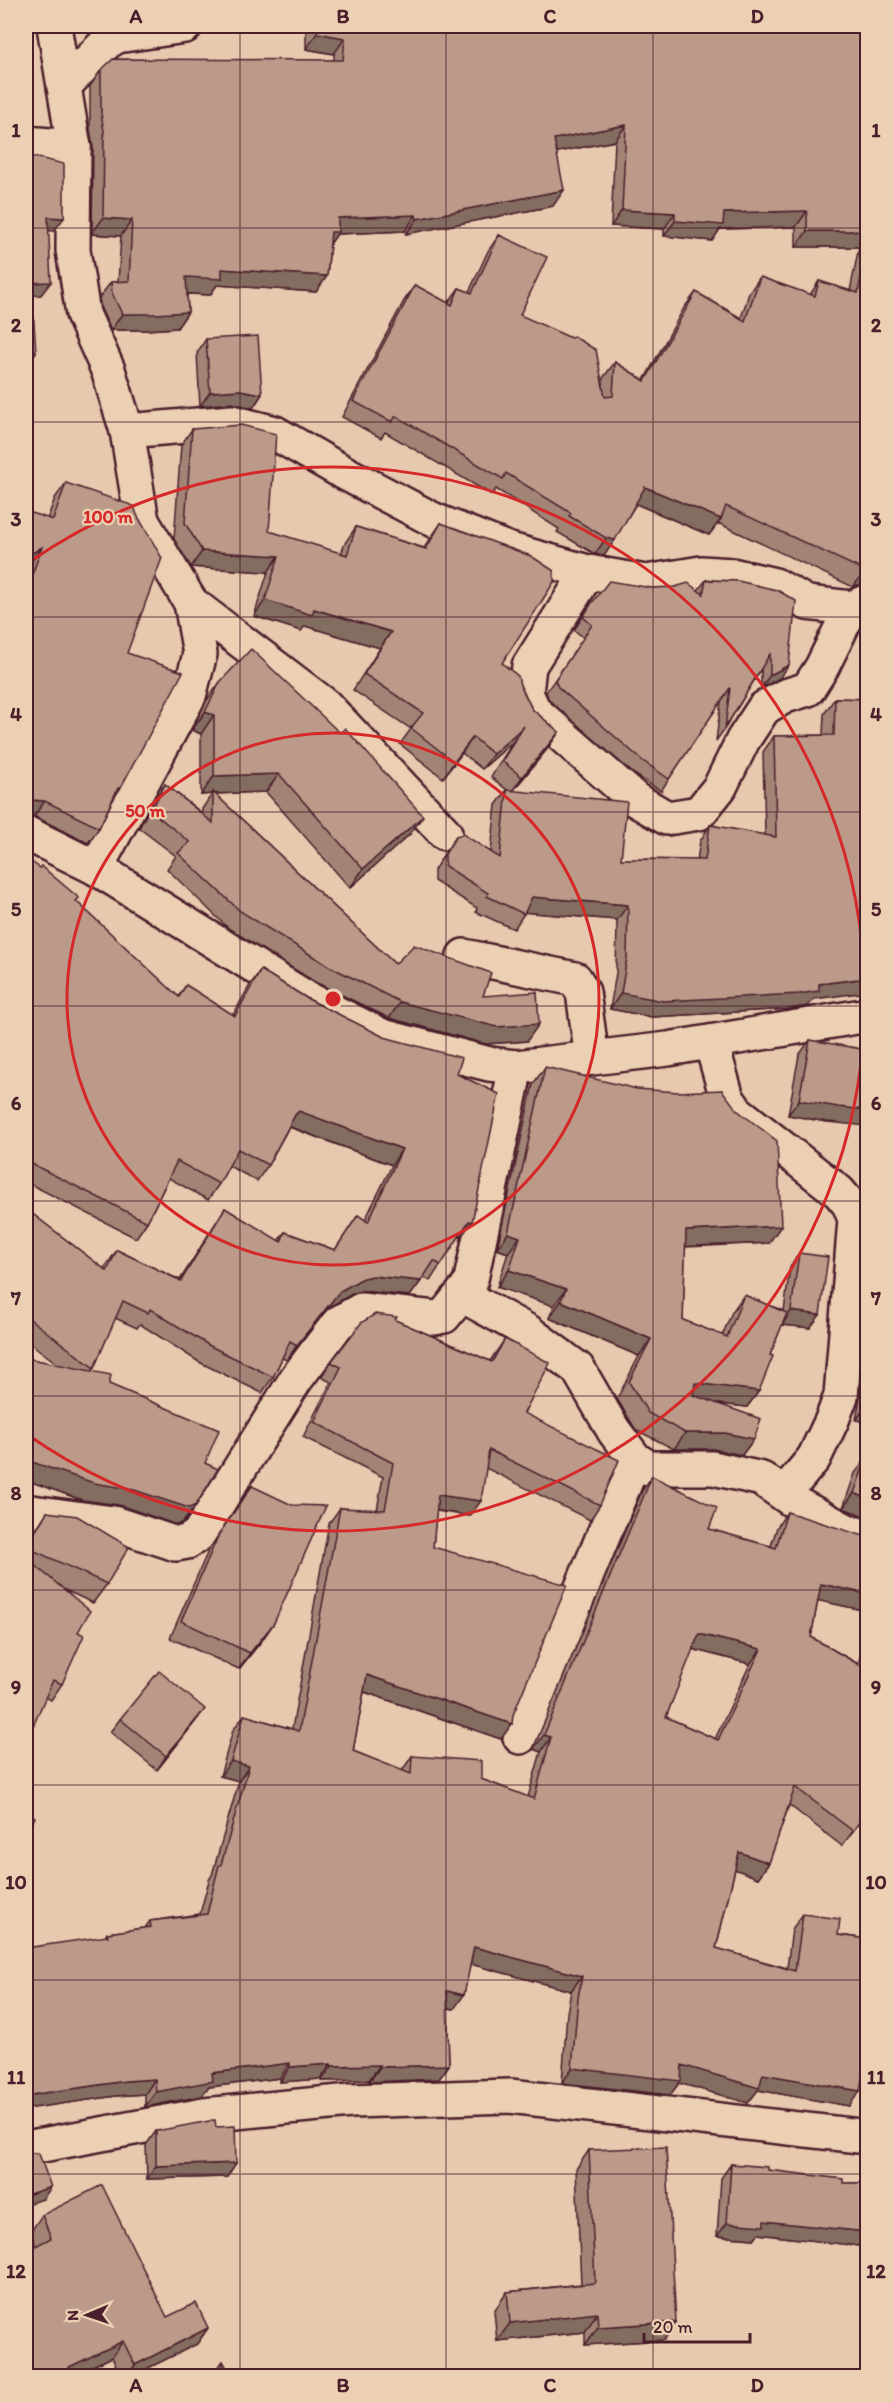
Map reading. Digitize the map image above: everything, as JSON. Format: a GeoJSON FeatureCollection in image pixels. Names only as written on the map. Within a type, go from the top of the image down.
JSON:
{"type":"FeatureCollection","features":[{"type":"Feature","properties":{"kind":"street"},"geometry":{"type":"LineString","coordinates":[[54,26],[74,147],[73,250],[83,314],[108,370],[128,431],[142,521],[191,603],[200,654],[189,696],[96,868]]}},
{"type":"Feature","properties":{"kind":"street"},"geometry":{"type":"LineString","coordinates":[[64,86],[107,42],[117,36],[185,26]]}},
{"type":"Feature","properties":{"kind":"street"},"geometry":{"type":"LineString","coordinates":[[26,144],[74,147]]}},
{"type":"Feature","properties":{"kind":"street"},"geometry":{"type":"LineString","coordinates":[[128,431],[232,422],[275,433],[434,520],[507,549],[588,572],[646,582],[701,573],[732,575],[775,585],[807,603],[859,604],[808,688],[785,696],[764,708],[742,740],[720,787],[699,813],[668,818],[636,800],[534,711],[526,693],[529,666],[588,572]]}},
{"type":"Feature","properties":{"kind":"street"},"geometry":{"type":"LineString","coordinates":[[191,603],[326,705],[445,833]]}},
{"type":"Feature","properties":{"kind":"street"},"geometry":{"type":"LineString","coordinates":[[26,833],[96,868],[306,998],[382,1036],[461,1058],[516,1067],[711,1042],[867,1015]]}},
{"type":"Feature","properties":{"kind":"street"},"geometry":{"type":"LineString","coordinates":[[464,956],[575,980],[584,992],[592,1058]]}},
{"type":"Feature","properties":{"kind":"street"},"geometry":{"type":"LineString","coordinates":[[711,1042],[727,1098],[737,1112],[839,1192],[849,1204],[855,1219],[841,1396],[814,1458],[784,1494]]}},
{"type":"Feature","properties":{"kind":"street"},"geometry":{"type":"LineString","coordinates":[[26,1513],[112,1523],[176,1544],[188,1542],[198,1535],[283,1398],[338,1323],[361,1310],[435,1318],[444,1316],[470,1284],[516,1067]]}},
{"type":"Feature","properties":{"kind":"street"},"geometry":{"type":"LineString","coordinates":[[462,1295],[527,1330],[578,1369],[614,1431],[634,1459],[649,1468],[713,1468],[762,1479],[802,1507],[847,1531],[867,1536]]}},
{"type":"Feature","properties":{"kind":"street"},"geometry":{"type":"LineString","coordinates":[[520,1737],[634,1459]]}},
{"type":"Feature","properties":{"kind":"street"},"geometry":{"type":"LineString","coordinates":[[26,2148],[204,2115],[351,2101],[510,2096],[867,2137]]}},
{"type":"Feature","properties":{"kind":"building"},"geometry":{"type":"Polygon","coordinates":[[[317,26],[867,26],[867,231],[807,231],[807,211],[724,213],[723,225],[675,221],[675,213],[622,210],[626,125],[554,139],[564,190],[417,219],[416,215],[338,218],[338,232],[331,232],[327,276],[222,269],[222,279],[186,277],[188,312],[122,314],[112,293],[111,282],[129,281],[132,220],[103,218],[104,131],[101,113],[101,70],[113,59],[343,60],[345,38],[317,33],[317,26]]]}},
{"type":"Feature","properties":{"kind":"building"},"geometry":{"type":"Polygon","coordinates":[[[26,155],[64,164],[64,218],[48,217],[51,282],[26,283],[26,155]]]}},
{"type":"Feature","properties":{"kind":"building"},"geometry":{"type":"Polygon","coordinates":[[[499,235],[547,257],[520,315],[571,338],[573,336],[596,350],[605,397],[613,396],[615,362],[645,381],[696,292],[745,321],[760,277],[815,296],[819,281],[858,293],[867,244],[867,570],[726,506],[721,519],[645,487],[615,540],[606,538],[569,516],[571,513],[506,473],[503,479],[396,416],[392,422],[353,401],[415,285],[452,305],[459,288],[472,293],[499,235]]]}},
{"type":"Feature","properties":{"kind":"building"},"geometry":{"type":"Polygon","coordinates":[[[32,294],[36,352],[26,353],[26,295],[32,294]]]}},
{"type":"Feature","properties":{"kind":"building"},"geometry":{"type":"Polygon","coordinates":[[[258,336],[262,394],[240,390],[210,392],[206,339],[258,336]]]}},
{"type":"Feature","properties":{"kind":"building"},"geometry":{"type":"Polygon","coordinates":[[[241,425],[276,434],[269,531],[347,555],[356,527],[426,549],[441,523],[531,556],[554,571],[554,582],[502,663],[518,676],[532,709],[559,732],[522,777],[502,761],[524,726],[493,754],[473,737],[454,762],[411,728],[423,713],[364,674],[391,632],[314,609],[312,615],[265,600],[279,556],[202,551],[185,523],[192,429],[241,425]]]}},
{"type":"Feature","properties":{"kind":"building"},"geometry":{"type":"Polygon","coordinates":[[[66,483],[134,506],[162,558],[127,653],[183,672],[120,789],[118,788],[99,828],[45,801],[26,798],[26,592],[42,547],[26,557],[26,511],[53,520],[66,483]]]}},
{"type":"Feature","properties":{"kind":"building"},"geometry":{"type":"Polygon","coordinates":[[[706,580],[738,581],[777,590],[796,601],[789,665],[770,675],[770,654],[725,728],[730,688],[669,779],[643,761],[558,687],[555,680],[592,625],[583,617],[609,581],[652,588],[675,587],[688,583],[703,594],[706,580]]]}},
{"type":"Feature","properties":{"kind":"building"},"geometry":{"type":"Polygon","coordinates":[[[251,649],[340,733],[345,728],[423,816],[363,869],[279,774],[214,776],[214,715],[205,712],[220,682],[251,649]]]}},
{"type":"Feature","properties":{"kind":"building"},"geometry":{"type":"Polygon","coordinates":[[[835,698],[867,699],[867,978],[819,984],[819,991],[799,994],[663,1001],[621,993],[627,958],[628,905],[532,897],[524,914],[487,896],[488,893],[445,866],[445,854],[456,836],[463,834],[500,858],[507,790],[627,802],[621,859],[705,860],[710,825],[776,837],[774,736],[834,735],[835,698]]]}},
{"type":"Feature","properties":{"kind":"building"},"geometry":{"type":"Polygon","coordinates":[[[165,784],[213,823],[213,792],[395,964],[414,945],[491,973],[483,996],[537,992],[539,1024],[497,1027],[400,1002],[327,965],[240,911],[178,853],[190,842],[151,811],[165,784]]]}},
{"type":"Feature","properties":{"kind":"building"},"geometry":{"type":"Polygon","coordinates":[[[26,858],[40,868],[41,866],[79,898],[76,901],[179,997],[186,985],[235,1016],[261,970],[308,999],[384,1037],[462,1058],[457,1074],[499,1094],[472,1222],[469,1221],[441,1265],[434,1261],[421,1281],[373,1276],[363,1278],[340,1291],[297,1345],[290,1341],[273,1377],[210,1346],[150,1309],[148,1313],[123,1301],[94,1368],[26,1316],[26,1209],[107,1271],[117,1250],[181,1281],[225,1208],[281,1242],[285,1232],[335,1250],[358,1215],[368,1222],[402,1149],[299,1111],[268,1165],[238,1149],[219,1184],[177,1161],[147,1222],[26,1161],[26,858]]]}},
{"type":"Feature","properties":{"kind":"building"},"geometry":{"type":"Polygon","coordinates":[[[810,1040],[867,1050],[867,1110],[799,1100],[810,1040]]]}},
{"type":"Feature","properties":{"kind":"building"},"geometry":{"type":"Polygon","coordinates":[[[545,1067],[637,1089],[678,1092],[722,1090],[737,1110],[777,1141],[781,1226],[686,1231],[683,1320],[727,1337],[744,1295],[787,1313],[770,1355],[773,1356],[759,1391],[695,1383],[693,1395],[761,1419],[754,1439],[725,1433],[685,1433],[648,1413],[629,1382],[651,1339],[561,1301],[566,1289],[509,1270],[520,1237],[508,1233],[545,1067]]]}},
{"type":"Feature","properties":{"kind":"building"},"geometry":{"type":"Polygon","coordinates":[[[799,1253],[828,1257],[820,1315],[791,1311],[799,1253]]]}},
{"type":"Feature","properties":{"kind":"building"},"geometry":{"type":"Polygon","coordinates":[[[375,1314],[397,1317],[395,1320],[492,1362],[505,1339],[550,1363],[524,1413],[619,1460],[600,1505],[489,1450],[481,1501],[438,1495],[433,1547],[567,1585],[513,1715],[512,1724],[367,1675],[353,1751],[411,1774],[412,1756],[481,1761],[481,1779],[534,1799],[551,1737],[544,1735],[652,1476],[717,1508],[709,1529],[776,1548],[787,1512],[867,1537],[867,1570],[864,1569],[867,1572],[867,1594],[821,1584],[811,1637],[863,1667],[867,1651],[867,1811],[853,1831],[795,1787],[769,1863],[739,1852],[716,1948],[795,1971],[803,1914],[840,1919],[838,1935],[867,1939],[867,2049],[860,2091],[763,2074],[759,2088],[682,2065],[681,2081],[572,2068],[582,1976],[474,1947],[464,1995],[447,1991],[449,2065],[380,2067],[380,2065],[332,2066],[331,2064],[290,2067],[290,2063],[212,2073],[213,2081],[156,2092],[155,2079],[126,2081],[26,2097],[26,1948],[151,1927],[150,1921],[207,1914],[219,1865],[221,1865],[249,1766],[231,1761],[244,1715],[299,1731],[340,1508],[385,1510],[393,1463],[314,1422],[341,1367],[331,1362],[361,1323],[375,1314]],[[699,1634],[666,1717],[718,1740],[761,1649],[699,1634]]]}},
{"type":"Feature","properties":{"kind":"building"},"geometry":{"type":"Polygon","coordinates":[[[26,1358],[111,1375],[109,1384],[219,1430],[205,1463],[218,1469],[196,1505],[189,1508],[131,1489],[94,1483],[26,1460],[26,1358]]]}},
{"type":"Feature","properties":{"kind":"building"},"geometry":{"type":"Polygon","coordinates":[[[867,1459],[867,1498],[854,1493],[867,1459]]]}},
{"type":"Feature","properties":{"kind":"building"},"geometry":{"type":"Polygon","coordinates":[[[252,1486],[292,1505],[326,1506],[274,1623],[250,1653],[181,1621],[219,1534],[252,1486]]]}},
{"type":"Feature","properties":{"kind":"building"},"geometry":{"type":"Polygon","coordinates":[[[47,1512],[77,1516],[129,1547],[107,1584],[26,1547],[47,1512]]]}},
{"type":"Feature","properties":{"kind":"building"},"geometry":{"type":"Polygon","coordinates":[[[26,1558],[90,1611],[78,1632],[84,1635],[62,1684],[53,1680],[30,1733],[28,1732],[26,1737],[26,1558]]]}},
{"type":"Feature","properties":{"kind":"building"},"geometry":{"type":"Polygon","coordinates":[[[159,1671],[205,1709],[166,1756],[120,1719],[159,1671]]]}},
{"type":"Feature","properties":{"kind":"building"},"geometry":{"type":"Polygon","coordinates":[[[26,1812],[35,1817],[26,1836],[26,1812]]]}},
{"type":"Feature","properties":{"kind":"building"},"geometry":{"type":"Polygon","coordinates":[[[215,2120],[216,2127],[235,2126],[236,2163],[156,2166],[156,2131],[215,2120]]]}},
{"type":"Feature","properties":{"kind":"building"},"geometry":{"type":"Polygon","coordinates":[[[666,2147],[676,2322],[598,2327],[597,2313],[510,2323],[507,2292],[595,2283],[589,2150],[666,2147]]]}},
{"type":"Feature","properties":{"kind":"building"},"geometry":{"type":"Polygon","coordinates":[[[26,2152],[39,2154],[51,2187],[26,2195],[26,2152]]]}},
{"type":"Feature","properties":{"kind":"building"},"geometry":{"type":"Polygon","coordinates":[[[731,2164],[768,2167],[768,2170],[843,2179],[843,2183],[867,2183],[867,2232],[764,2221],[764,2226],[727,2223],[731,2164]]]}},
{"type":"Feature","properties":{"kind":"building"},"geometry":{"type":"Polygon","coordinates":[[[102,2185],[167,2317],[196,2303],[208,2328],[135,2365],[123,2341],[69,2367],[73,2376],[26,2376],[26,2251],[51,2238],[42,2215],[102,2185]]]}},
{"type":"Feature","properties":{"kind":"building"},"geometry":{"type":"Polygon","coordinates":[[[223,2361],[231,2376],[223,2376],[223,2361]]]}}]}
